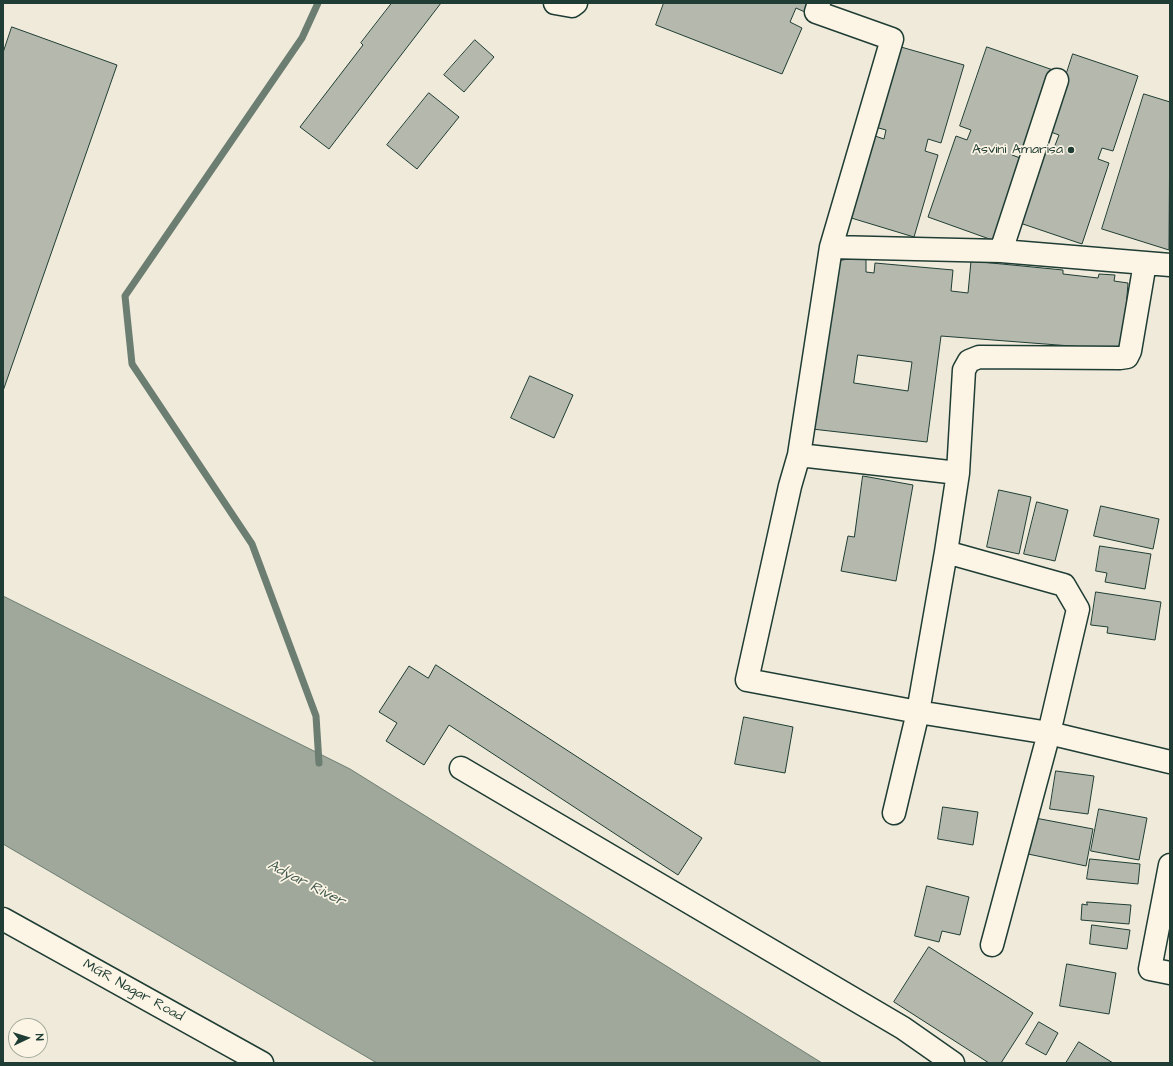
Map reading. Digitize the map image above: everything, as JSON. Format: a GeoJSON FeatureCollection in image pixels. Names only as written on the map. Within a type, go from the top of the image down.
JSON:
{"type":"FeatureCollection","features":[{"type":"Feature","properties":{"kind":"street"},"geometry":{"type":"LineString","coordinates":[[556,3],[572,6],[576,3]]}},
{"type":"Feature","properties":{"kind":"street"},"geometry":{"type":"LineString","coordinates":[[819,3],[816,12],[892,39],[831,248],[799,455],[790,486],[747,680],[918,712],[1049,733],[1170,762]]}},
{"type":"Feature","properties":{"kind":"street"},"geometry":{"type":"LineString","coordinates":[[1001,251],[1057,80]]}},
{"type":"Feature","properties":{"kind":"street"},"geometry":{"type":"LineString","coordinates":[[831,248],[1001,251],[1170,265]]}},
{"type":"Feature","properties":{"kind":"street"},"geometry":{"type":"LineString","coordinates":[[894,813],[918,712],[946,552],[958,473],[964,370],[969,361],[979,357],[1127,357],[1130,351],[1145,263]]}},
{"type":"Feature","properties":{"kind":"street"},"geometry":{"type":"LineString","coordinates":[[799,455],[958,473]]}},
{"type":"Feature","properties":{"kind":"street"},"geometry":{"type":"LineString","coordinates":[[946,552],[1064,585],[1078,609],[1049,733],[992,945]]}},
{"type":"Feature","properties":{"kind":"street"},"geometry":{"type":"LineString","coordinates":[[461,768],[903,1028],[953,1063]]}},
{"type":"Feature","properties":{"kind":"street"},"geometry":{"type":"LineString","coordinates":[[1170,865],[1150,969],[1170,973]]}},
{"type":"Feature","properties":{"kind":"street","name":"MGR Nagar Road"},"geometry":{"type":"LineString","coordinates":[[3,918],[262,1063]]}},
{"type":"Feature","properties":{"kind":"water","name":"Adyar River"},"geometry":{"type":"Polygon","coordinates":[[[3,596],[350,769],[822,1063],[377,1063],[3,844],[3,596]]]}},
{"type":"Feature","properties":{"kind":"building"},"geometry":{"type":"Polygon","coordinates":[[[392,3],[441,3],[329,149],[300,127],[363,45],[361,43],[392,3]]]}},
{"type":"Feature","properties":{"kind":"building"},"geometry":{"type":"Polygon","coordinates":[[[664,3],[810,3],[807,13],[796,8],[790,22],[802,28],[782,74],[656,25],[664,3]]]}},
{"type":"Feature","properties":{"kind":"building"},"geometry":{"type":"Polygon","coordinates":[[[12,27],[117,65],[3,391],[3,53],[12,27]]]}},
{"type":"Feature","properties":{"kind":"building"},"geometry":{"type":"Polygon","coordinates":[[[475,40],[494,57],[464,92],[444,75],[475,40]]]}},
{"type":"Feature","properties":{"kind":"building"},"geometry":{"type":"Polygon","coordinates":[[[901,47],[964,65],[941,143],[928,139],[925,151],[938,155],[914,237],[848,217],[872,135],[884,139],[886,130],[875,127],[901,47]]]}},
{"type":"Feature","properties":{"kind":"building"},"geometry":{"type":"Polygon","coordinates":[[[987,47],[1053,70],[1025,149],[1015,145],[1012,155],[1023,159],[995,241],[928,217],[956,136],[967,140],[971,130],[960,126],[987,47]]]}},
{"type":"Feature","properties":{"kind":"building","name":"Asvini Amarisa"},"geometry":{"type":"Polygon","coordinates":[[[1073,54],[1138,76],[1113,151],[1102,148],[1098,159],[1109,163],[1082,244],[1017,222],[1043,144],[1054,148],[1059,135],[1048,131],[1073,54]]]}},
{"type":"Feature","properties":{"kind":"building"},"geometry":{"type":"Polygon","coordinates":[[[429,93],[459,117],[417,169],[387,145],[429,93]]]}},
{"type":"Feature","properties":{"kind":"building"},"geometry":{"type":"Polygon","coordinates":[[[1144,94],[1170,102],[1169,250],[1102,229],[1144,94]]]}},
{"type":"Feature","properties":{"kind":"building"},"geometry":{"type":"Polygon","coordinates":[[[854,258],[866,259],[866,272],[874,273],[875,263],[953,270],[951,291],[968,293],[971,261],[1063,270],[1063,274],[1098,278],[1099,274],[1115,275],[1114,281],[1128,283],[1123,350],[941,336],[927,442],[812,429],[839,261],[854,258]],[[858,355],[854,383],[908,391],[912,362],[858,355]]]}},
{"type":"Feature","properties":{"kind":"building"},"geometry":{"type":"Polygon","coordinates":[[[530,376],[573,395],[554,438],[511,418],[530,376]]]}},
{"type":"Feature","properties":{"kind":"building"},"geometry":{"type":"Polygon","coordinates":[[[863,476],[913,485],[896,581],[841,571],[848,536],[854,537],[863,476]]]}},
{"type":"Feature","properties":{"kind":"building"},"geometry":{"type":"Polygon","coordinates":[[[999,490],[1031,497],[1019,554],[987,547],[999,490]]]}},
{"type":"Feature","properties":{"kind":"building"},"geometry":{"type":"Polygon","coordinates":[[[1037,502],[1068,510],[1055,561],[1024,554],[1037,502]]]}},
{"type":"Feature","properties":{"kind":"building"},"geometry":{"type":"Polygon","coordinates":[[[1101,506],[1159,519],[1153,549],[1094,536],[1101,506]]]}},
{"type":"Feature","properties":{"kind":"building"},"geometry":{"type":"Polygon","coordinates":[[[1100,546],[1151,554],[1145,589],[1105,582],[1107,573],[1096,571],[1100,546]]]}},
{"type":"Feature","properties":{"kind":"building"},"geometry":{"type":"Polygon","coordinates":[[[1096,592],[1161,602],[1155,640],[1107,633],[1108,627],[1091,625],[1096,592]]]}},
{"type":"Feature","properties":{"kind":"building"},"geometry":{"type":"Polygon","coordinates":[[[436,665],[702,838],[678,875],[449,725],[424,765],[386,741],[397,723],[379,712],[409,666],[428,678],[436,665]]]}},
{"type":"Feature","properties":{"kind":"building"},"geometry":{"type":"Polygon","coordinates":[[[744,717],[793,727],[785,773],[735,764],[744,717]]]}},
{"type":"Feature","properties":{"kind":"building"},"geometry":{"type":"Polygon","coordinates":[[[1056,771],[1094,776],[1088,814],[1050,809],[1056,771]]]}},
{"type":"Feature","properties":{"kind":"building"},"geometry":{"type":"Polygon","coordinates":[[[943,807],[978,812],[973,845],[938,839],[943,807]]]}},
{"type":"Feature","properties":{"kind":"building"},"geometry":{"type":"Polygon","coordinates":[[[1099,809],[1147,818],[1139,860],[1091,851],[1099,809]]]}},
{"type":"Feature","properties":{"kind":"building"},"geometry":{"type":"Polygon","coordinates":[[[1030,817],[1093,829],[1086,866],[1023,853],[1030,817]]]}},
{"type":"Feature","properties":{"kind":"building"},"geometry":{"type":"Polygon","coordinates":[[[1090,859],[1140,864],[1138,884],[1087,879],[1090,859]]]}},
{"type":"Feature","properties":{"kind":"building"},"geometry":{"type":"Polygon","coordinates":[[[927,886],[969,897],[960,935],[942,931],[939,942],[915,936],[927,886]]]}},
{"type":"Feature","properties":{"kind":"building"},"geometry":{"type":"Polygon","coordinates":[[[1087,902],[1131,905],[1129,924],[1081,920],[1082,904],[1087,905],[1087,902]]]}},
{"type":"Feature","properties":{"kind":"building"},"geometry":{"type":"Polygon","coordinates":[[[1092,925],[1130,930],[1127,949],[1090,944],[1092,925]]]}},
{"type":"Feature","properties":{"kind":"building"},"geometry":{"type":"Polygon","coordinates":[[[929,947],[1033,1013],[1001,1063],[989,1063],[894,1002],[929,947]]]}},
{"type":"Feature","properties":{"kind":"building"},"geometry":{"type":"Polygon","coordinates":[[[1067,964],[1116,973],[1109,1014],[1060,1006],[1067,964]]]}},
{"type":"Feature","properties":{"kind":"building"},"geometry":{"type":"Polygon","coordinates":[[[1039,1022],[1058,1033],[1046,1055],[1026,1044],[1039,1022]]]}},
{"type":"Feature","properties":{"kind":"building"},"geometry":{"type":"Polygon","coordinates":[[[1079,1042],[1113,1063],[1066,1063],[1079,1042]]]}},
{"type":"Feature","properties":{"kind":"waterway"},"geometry":{"type":"LineString","coordinates":[[318,3],[302,38],[125,296],[132,364],[252,544],[316,716],[319,763]]}},
{"type":"Feature","properties":{"kind":"place","name":"Asvini Amarisa"},"geometry":{"type":"Point","coordinates":[1071,150]}}]}
